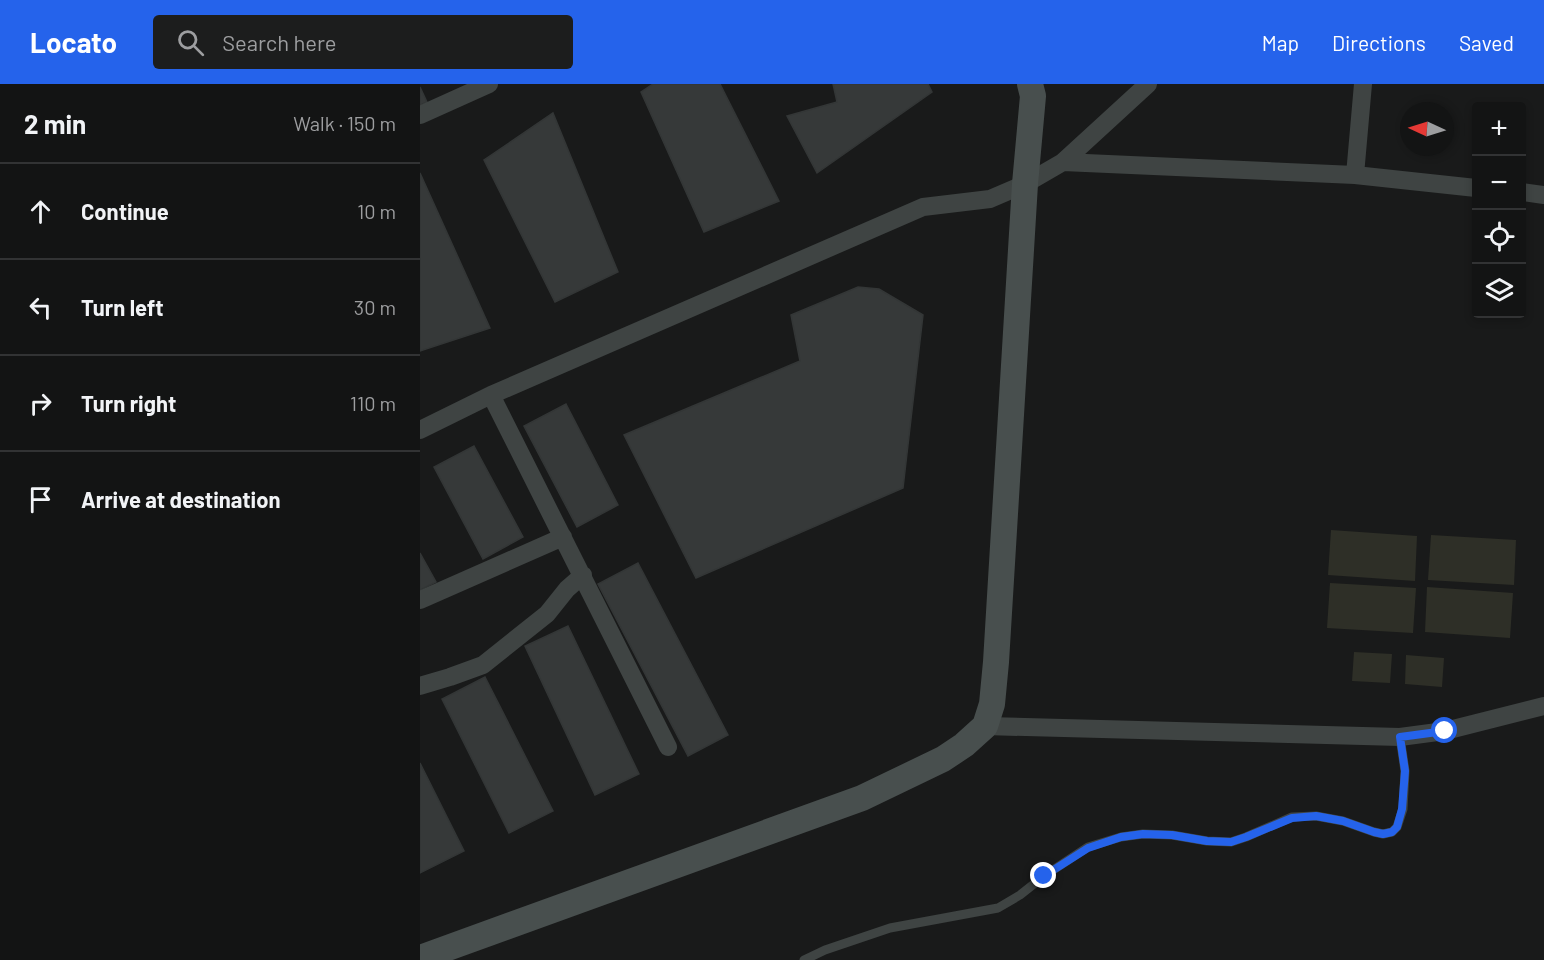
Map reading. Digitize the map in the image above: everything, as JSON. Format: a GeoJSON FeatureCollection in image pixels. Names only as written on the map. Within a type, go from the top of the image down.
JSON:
{"type":"FeatureCollection","features":[{"type":"Feature","properties":{"kind":"street"},"geometry":{"type":"LineString","coordinates":[[420,115],[489,84]]}},
{"type":"Feature","properties":{"kind":"street"},"geometry":{"type":"LineString","coordinates":[[420,958],[862,798],[943,759],[964,746],[986,726],[992,704],[996,662],[1025,184],[1033,96],[1030,84]]}},
{"type":"Feature","properties":{"kind":"street"},"geometry":{"type":"LineString","coordinates":[[420,430],[491,395],[923,207],[990,200],[1025,184],[1063,162],[1148,84]]}},
{"type":"Feature","properties":{"kind":"street"},"geometry":{"type":"LineString","coordinates":[[1355,175],[1363,84]]}},
{"type":"Feature","properties":{"kind":"street"},"geometry":{"type":"LineString","coordinates":[[1063,162],[1355,175],[1472,188]]}},
{"type":"Feature","properties":{"kind":"street"},"geometry":{"type":"LineString","coordinates":[[1526,193],[1544,195]]}},
{"type":"Feature","properties":{"kind":"street"},"geometry":{"type":"LineString","coordinates":[[491,395],[668,747]]}},
{"type":"Feature","properties":{"kind":"street"},"geometry":{"type":"LineString","coordinates":[[420,600],[563,537]]}},
{"type":"Feature","properties":{"kind":"street"},"geometry":{"type":"LineString","coordinates":[[420,686],[483,665],[547,614],[567,589],[583,575]]}},
{"type":"Feature","properties":{"kind":"street"},"geometry":{"type":"LineString","coordinates":[[986,726],[1400,737],[1445,731],[1544,706]]}},
{"type":"Feature","properties":{"kind":"lane"},"geometry":{"type":"LineString","coordinates":[[804,960],[825,950],[890,928],[998,908],[1088,848],[1121,837],[1143,834],[1172,835],[1207,841],[1231,842],[1292,818],[1316,816],[1343,821],[1383,834],[1392,832],[1397,827],[1402,809],[1405,771],[1400,737]]}},
{"type":"Feature","properties":{"kind":"shaded area"},"geometry":{"type":"Polygon","coordinates":[[[1331,530],[1417,536],[1415,581],[1328,575],[1331,530]]]}},
{"type":"Feature","properties":{"kind":"shaded area"},"geometry":{"type":"Polygon","coordinates":[[[1431,535],[1516,540],[1514,585],[1428,580],[1431,535]]]}},
{"type":"Feature","properties":{"kind":"shaded area"},"geometry":{"type":"Polygon","coordinates":[[[1330,583],[1416,588],[1413,633],[1327,628],[1330,583]]]}},
{"type":"Feature","properties":{"kind":"shaded area"},"geometry":{"type":"Polygon","coordinates":[[[1427,587],[1513,593],[1510,638],[1425,632],[1427,587]]]}},
{"type":"Feature","properties":{"kind":"shaded area"},"geometry":{"type":"Polygon","coordinates":[[[1354,652],[1392,654],[1390,683],[1352,681],[1354,652]]]}},
{"type":"Feature","properties":{"kind":"shaded area"},"geometry":{"type":"Polygon","coordinates":[[[1406,655],[1444,658],[1442,687],[1405,684],[1406,655]]]}},
{"type":"Feature","properties":{"kind":"building"},"geometry":{"type":"Polygon","coordinates":[[[653,84],[720,84],[779,201],[704,232],[641,92],[653,84]]]}},
{"type":"Feature","properties":{"kind":"building"},"geometry":{"type":"Polygon","coordinates":[[[833,84],[928,84],[932,92],[817,173],[787,116],[837,102],[833,84]]]}},
{"type":"Feature","properties":{"kind":"building"},"geometry":{"type":"Polygon","coordinates":[[[420,87],[427,102],[420,105],[420,87]]]}},
{"type":"Feature","properties":{"kind":"building"},"geometry":{"type":"Polygon","coordinates":[[[553,113],[618,272],[555,302],[484,160],[553,113]]]}},
{"type":"Feature","properties":{"kind":"building"},"geometry":{"type":"Polygon","coordinates":[[[420,173],[490,328],[420,351],[420,173]]]}},
{"type":"Feature","properties":{"kind":"building"},"geometry":{"type":"Polygon","coordinates":[[[858,287],[879,289],[923,315],[903,488],[696,578],[624,435],[800,361],[791,315],[858,287]]]}},
{"type":"Feature","properties":{"kind":"building"},"geometry":{"type":"Polygon","coordinates":[[[566,404],[618,505],[577,527],[524,426],[566,404]]]}},
{"type":"Feature","properties":{"kind":"building"},"geometry":{"type":"Polygon","coordinates":[[[474,446],[523,537],[483,559],[434,467],[474,446]]]}},
{"type":"Feature","properties":{"kind":"building"},"geometry":{"type":"Polygon","coordinates":[[[420,553],[436,582],[420,590],[420,553]]]}},
{"type":"Feature","properties":{"kind":"building"},"geometry":{"type":"Polygon","coordinates":[[[638,563],[728,735],[688,756],[598,584],[638,563]]]}},
{"type":"Feature","properties":{"kind":"building"},"geometry":{"type":"Polygon","coordinates":[[[568,626],[639,774],[595,795],[525,646],[568,626]]]}},
{"type":"Feature","properties":{"kind":"building"},"geometry":{"type":"Polygon","coordinates":[[[485,677],[553,811],[509,833],[442,699],[485,677]]]}},
{"type":"Feature","properties":{"kind":"building"},"geometry":{"type":"Polygon","coordinates":[[[420,763],[464,851],[420,873],[420,763]]]}},
{"type":"Feature","properties":{"kind":"route"},"geometry":{"type":"LineString","coordinates":[[1044,876],[1088,848],[1121,837],[1143,834],[1231,842],[1292,818],[1316,816],[1343,821],[1383,834],[1392,832],[1397,827],[1402,809],[1405,771],[1400,737],[1445,731]]}}]}
